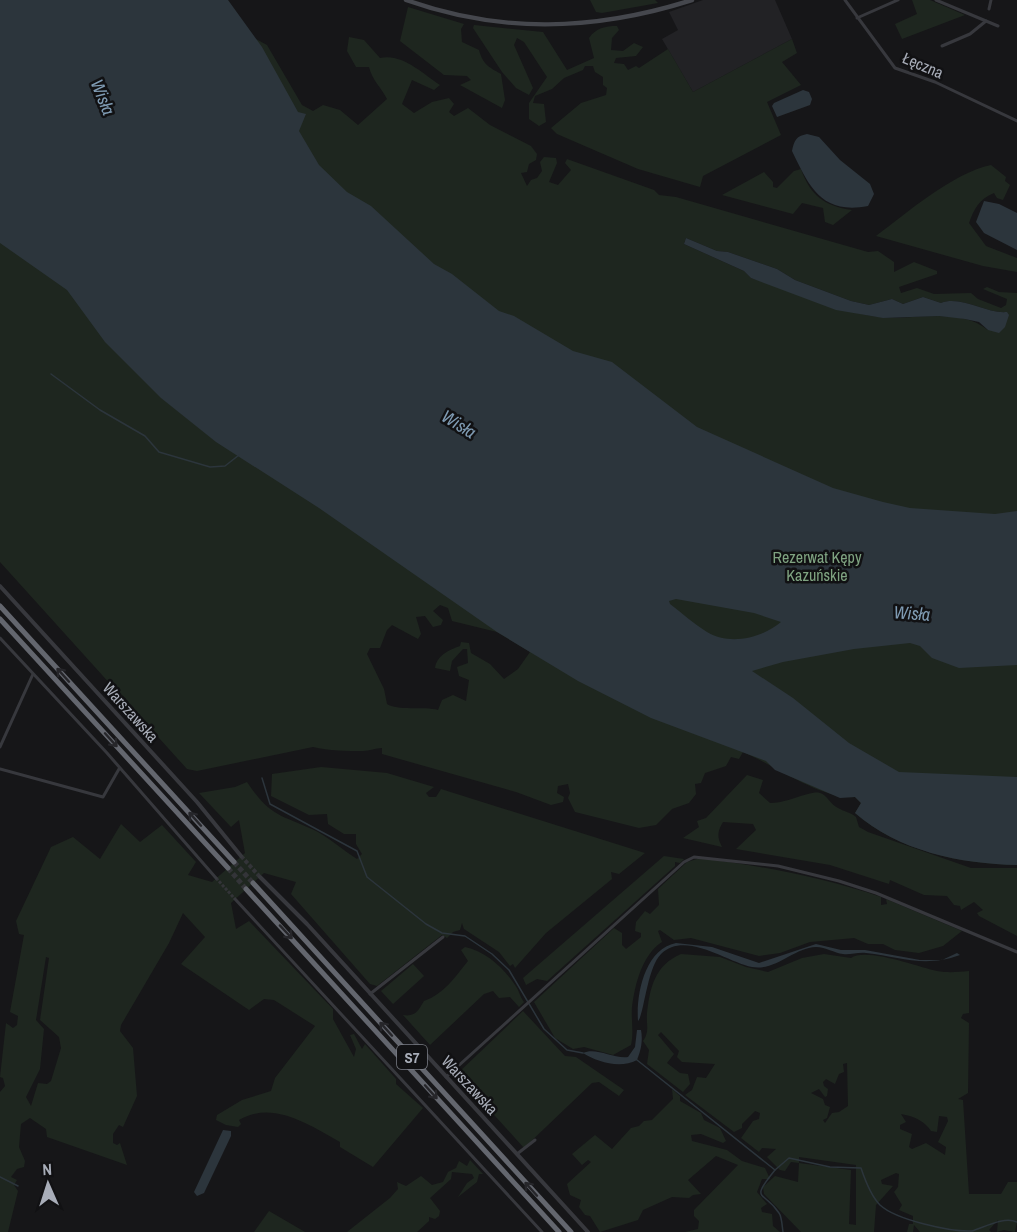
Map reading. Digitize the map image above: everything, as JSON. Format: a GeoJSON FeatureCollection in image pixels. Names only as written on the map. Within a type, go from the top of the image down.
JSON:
{"type":"FeatureCollection","features":[{"type":"Feature","properties":{"kind":"highway"},"geometry":{"type":"LineString","coordinates":[[0,606],[234,862]]}},
{"type":"Feature","properties":{"kind":"highway"},"geometry":{"type":"LineString","coordinates":[[0,619],[228,868]]}},
{"type":"Feature","properties":{"kind":"highway","name":"S7"},"geometry":{"type":"LineString","coordinates":[[253,883],[571,1232]]}},
{"type":"Feature","properties":{"kind":"highway","name":"S7"},"geometry":{"type":"LineString","coordinates":[[246,889],[559,1232]]}},
{"type":"Feature","properties":{"kind":"main road"},"geometry":{"type":"LineString","coordinates":[[405,0],[474,20],[554,26],[622,19],[692,0]]}},
{"type":"Feature","properties":{"kind":"street","name":"Łęczna"},"geometry":{"type":"LineString","coordinates":[[845,0],[895,68],[935,82],[1017,121]]}},
{"type":"Feature","properties":{"kind":"street"},"geometry":{"type":"LineString","coordinates":[[857,18],[898,0]]}},
{"type":"Feature","properties":{"kind":"street"},"geometry":{"type":"LineString","coordinates":[[936,0],[998,26]]}},
{"type":"Feature","properties":{"kind":"street"},"geometry":{"type":"LineString","coordinates":[[989,9],[991,0]]}},
{"type":"Feature","properties":{"kind":"street"},"geometry":{"type":"LineString","coordinates":[[942,46],[970,34],[986,21]]}},
{"type":"Feature","properties":{"kind":"street","name":"Warszawska"},"geometry":{"type":"LineString","coordinates":[[0,586],[190,794],[241,856]]}},
{"type":"Feature","properties":{"kind":"street"},"geometry":{"type":"LineString","coordinates":[[0,638],[216,878]]}},
{"type":"Feature","properties":{"kind":"street"},"geometry":{"type":"LineString","coordinates":[[0,747],[33,674]]}},
{"type":"Feature","properties":{"kind":"street"},"geometry":{"type":"LineString","coordinates":[[0,769],[103,797],[119,769]]}},
{"type":"Feature","properties":{"kind":"street"},"geometry":{"type":"LineString","coordinates":[[446,1077],[684,862],[694,857],[778,866],[839,881],[876,893],[1017,952]]}},
{"type":"Feature","properties":{"kind":"street","name":"Warszawska"},"geometry":{"type":"LineString","coordinates":[[260,877],[588,1232]]}},
{"type":"Feature","properties":{"kind":"street"},"geometry":{"type":"LineString","coordinates":[[235,899],[542,1232]]}},
{"type":"Feature","properties":{"kind":"street"},"geometry":{"type":"LineString","coordinates":[[370,994],[443,937]]}},
{"type":"Feature","properties":{"kind":"street"},"geometry":{"type":"LineString","coordinates":[[517,1154],[535,1140]]}},
{"type":"Feature","properties":{"kind":"shaded area"},"geometry":{"type":"Polygon","coordinates":[[[703,0],[775,0],[792,39],[693,92],[662,39],[678,30],[669,12],[703,0]]]}},
{"type":"Feature","properties":{"kind":"green space","name":"Rezerwat Kępy Kazuńskie"},"geometry":{"type":"Polygon","coordinates":[[[0,0],[232,26],[267,45],[302,105],[313,111],[323,105],[340,110],[358,125],[387,99],[369,67],[356,67],[347,51],[349,37],[364,40],[380,58],[396,58],[404,61],[440,85],[434,90],[412,80],[402,104],[414,113],[432,102],[449,98],[454,104],[449,112],[454,116],[468,108],[490,125],[531,146],[537,154],[536,160],[529,164],[527,172],[521,173],[527,186],[542,171],[540,162],[544,157],[556,158],[557,163],[549,182],[558,185],[571,170],[565,163],[567,159],[654,190],[659,195],[676,197],[868,252],[878,251],[894,262],[894,272],[914,262],[937,271],[937,274],[899,287],[901,293],[917,288],[934,294],[971,293],[978,299],[1001,308],[1006,305],[1007,299],[983,289],[987,287],[999,292],[1017,293],[1017,865],[974,862],[910,846],[872,826],[855,813],[861,803],[855,797],[813,788],[743,752],[739,759],[731,757],[726,766],[705,773],[701,783],[695,784],[696,794],[689,803],[672,809],[656,825],[639,828],[575,812],[568,798],[570,793],[568,784],[558,786],[557,793],[564,797],[563,802],[551,805],[516,792],[382,754],[382,748],[351,751],[313,747],[197,771],[187,769],[0,562],[0,0]],[[686,238],[684,244],[744,271],[751,278],[831,306],[863,314],[893,318],[950,316],[963,318],[988,330],[1007,312],[957,301],[941,303],[923,297],[903,304],[892,299],[869,305],[851,301],[795,280],[777,269],[728,252],[717,251],[686,238]],[[440,605],[433,611],[443,620],[441,625],[433,627],[425,616],[416,617],[421,634],[418,639],[392,625],[387,630],[380,648],[370,648],[367,654],[384,689],[387,704],[397,707],[438,710],[442,700],[453,695],[466,701],[469,680],[459,676],[457,667],[468,663],[467,649],[463,649],[452,661],[450,671],[435,668],[441,656],[460,646],[461,642],[469,643],[471,653],[490,664],[504,679],[518,669],[530,652],[497,632],[452,621],[448,608],[440,605]]]}},
{"type":"Feature","properties":{"kind":"green space"},"geometry":{"type":"Polygon","coordinates":[[[590,0],[655,0],[658,3],[602,13],[596,12],[590,0]]]}},
{"type":"Feature","properties":{"kind":"green space"},"geometry":{"type":"Polygon","coordinates":[[[912,0],[930,0],[965,15],[902,39],[895,24],[917,14],[912,0]]]}},
{"type":"Feature","properties":{"kind":"green space"},"geometry":{"type":"Polygon","coordinates":[[[408,7],[464,24],[461,29],[462,42],[479,50],[485,62],[501,74],[505,100],[502,108],[460,85],[471,80],[467,76],[444,75],[400,41],[408,7]]]}},
{"type":"Feature","properties":{"kind":"green space"},"geometry":{"type":"Polygon","coordinates":[[[474,25],[543,32],[567,70],[594,58],[589,38],[595,32],[605,27],[617,26],[619,30],[612,38],[611,50],[623,51],[634,43],[643,47],[636,56],[616,58],[614,63],[624,64],[628,70],[636,66],[639,68],[668,49],[693,92],[792,39],[797,53],[782,62],[801,85],[767,102],[781,135],[703,176],[700,187],[638,169],[557,134],[551,128],[581,103],[606,95],[607,88],[603,85],[603,77],[595,72],[593,66],[585,66],[583,70],[564,78],[552,89],[535,96],[533,103],[544,104],[546,122],[539,126],[529,119],[529,103],[547,77],[524,42],[517,38],[514,45],[533,88],[529,95],[516,88],[502,72],[473,28],[474,25]]]}},
{"type":"Feature","properties":{"kind":"green space"},"geometry":{"type":"Polygon","coordinates":[[[991,165],[1006,177],[1005,181],[1010,185],[1003,200],[997,198],[994,193],[981,201],[969,223],[986,246],[1017,258],[1017,272],[983,266],[876,236],[946,185],[976,169],[991,165]]]}},
{"type":"Feature","properties":{"kind":"green space"},"geometry":{"type":"Polygon","coordinates":[[[801,169],[809,186],[819,198],[833,206],[852,210],[833,225],[825,222],[823,208],[802,203],[793,214],[722,195],[764,172],[773,182],[773,187],[777,188],[794,171],[801,169]]]}},
{"type":"Feature","properties":{"kind":"green space"},"geometry":{"type":"Polygon","coordinates":[[[321,767],[387,773],[434,787],[426,793],[429,797],[436,797],[441,789],[645,853],[619,874],[611,872],[612,879],[546,933],[515,968],[513,964],[510,966],[499,952],[464,929],[462,923],[460,930],[453,932],[447,938],[442,935],[377,986],[370,984],[291,894],[296,882],[264,873],[231,903],[236,929],[249,921],[333,1009],[333,1019],[354,1057],[356,1049],[350,1035],[354,1034],[362,1049],[365,1044],[396,1079],[396,1084],[423,1108],[373,1167],[340,1147],[340,1142],[291,1117],[265,1113],[252,1115],[239,1120],[241,1124],[238,1127],[216,1120],[217,1115],[242,1100],[271,1091],[275,1078],[315,1026],[274,1000],[264,999],[249,1010],[181,964],[205,937],[183,913],[169,943],[121,1025],[120,1031],[133,1048],[137,1096],[123,1127],[119,1125],[113,1134],[113,1143],[117,1145],[120,1143],[127,1165],[47,1137],[46,1129],[30,1118],[21,1124],[19,1147],[25,1161],[24,1167],[17,1169],[11,1177],[17,1180],[14,1185],[18,1191],[8,1232],[0,1232],[0,1092],[5,1086],[3,1078],[0,1077],[6,1023],[13,1028],[17,1025],[18,1016],[10,1012],[24,935],[19,934],[16,921],[51,847],[73,837],[100,859],[121,824],[140,842],[162,825],[196,862],[188,875],[212,882],[245,853],[239,820],[231,827],[199,793],[235,787],[247,782],[263,803],[278,814],[318,832],[357,859],[362,854],[356,844],[356,834],[344,834],[328,824],[327,814],[309,815],[271,796],[272,774],[321,767]],[[46,957],[36,1020],[44,1029],[40,1069],[26,1097],[31,1106],[38,1083],[47,1084],[51,1081],[61,1048],[59,1037],[40,1020],[49,958],[46,957]]]}},
{"type":"Feature","properties":{"kind":"green space"},"geometry":{"type":"Polygon","coordinates":[[[747,775],[763,780],[759,793],[770,803],[810,793],[820,793],[836,807],[856,817],[859,827],[868,832],[971,868],[1017,868],[1017,936],[979,916],[977,913],[983,910],[974,902],[961,910],[960,906],[954,905],[947,896],[924,895],[890,880],[889,884],[830,865],[736,849],[756,830],[753,824],[723,822],[718,834],[722,847],[683,838],[699,827],[697,821],[706,818],[747,775]]]}},
{"type":"Feature","properties":{"kind":"green space"},"geometry":{"type":"Polygon","coordinates":[[[664,856],[684,859],[680,863],[675,862],[675,866],[547,981],[537,979],[526,985],[523,978],[664,856]]]}},
{"type":"Feature","properties":{"kind":"green space"},"geometry":{"type":"Polygon","coordinates":[[[700,858],[769,869],[836,884],[881,897],[881,905],[887,904],[886,899],[962,931],[943,946],[919,953],[895,950],[883,944],[868,944],[854,938],[810,942],[780,953],[759,956],[691,938],[674,940],[660,930],[658,931],[662,942],[649,954],[635,989],[631,1045],[613,1055],[584,1047],[573,1049],[555,1038],[534,1002],[614,928],[622,933],[622,945],[626,949],[641,937],[641,933],[635,931],[636,922],[645,911],[650,914],[659,905],[658,889],[687,862],[700,858]]]}},
{"type":"Feature","properties":{"kind":"green space"},"geometry":{"type":"Polygon","coordinates":[[[465,947],[487,956],[500,967],[511,979],[524,1002],[519,1007],[510,997],[499,998],[493,991],[484,994],[430,1045],[403,1015],[416,1012],[424,1001],[449,984],[468,961],[461,950],[465,947]]]}},
{"type":"Feature","properties":{"kind":"green space"},"geometry":{"type":"Polygon","coordinates":[[[681,954],[720,957],[768,972],[802,958],[824,954],[851,958],[868,955],[937,971],[969,971],[969,1013],[963,1014],[961,1018],[969,1023],[968,1093],[958,1099],[963,1100],[969,1194],[1001,1194],[1008,1182],[1017,1182],[1015,1232],[1004,1230],[997,1232],[998,1220],[989,1230],[991,1232],[920,1232],[914,1225],[913,1232],[907,1232],[909,1224],[913,1224],[913,1216],[899,1210],[902,1205],[894,1192],[898,1187],[899,1174],[896,1173],[881,1180],[882,1184],[893,1186],[876,1205],[874,1232],[801,1232],[764,1194],[763,1187],[775,1176],[798,1182],[799,1163],[791,1162],[785,1171],[780,1170],[767,1157],[776,1149],[762,1148],[759,1152],[741,1138],[753,1121],[759,1119],[760,1113],[755,1111],[742,1124],[742,1128],[734,1132],[685,1095],[692,1090],[697,1077],[706,1078],[715,1064],[682,1062],[677,1057],[679,1051],[661,1032],[658,1035],[674,1054],[667,1063],[680,1073],[688,1074],[690,1084],[683,1092],[647,1064],[649,1050],[643,1041],[647,1031],[650,994],[655,978],[665,964],[681,954]],[[847,1063],[843,1064],[844,1072],[839,1074],[835,1084],[826,1079],[823,1082],[828,1089],[827,1096],[825,1097],[819,1089],[811,1093],[823,1099],[825,1105],[830,1107],[827,1118],[823,1120],[825,1123],[832,1113],[839,1112],[848,1106],[847,1063]],[[901,1114],[906,1122],[900,1125],[900,1129],[912,1134],[909,1147],[912,1149],[926,1143],[945,1155],[946,1147],[938,1142],[948,1121],[947,1117],[939,1116],[937,1132],[931,1131],[925,1124],[910,1116],[901,1114]],[[799,1157],[799,1163],[851,1170],[849,1224],[856,1225],[856,1165],[799,1157]]]}},
{"type":"Feature","properties":{"kind":"green space"},"geometry":{"type":"Polygon","coordinates":[[[413,964],[424,976],[393,1004],[381,991],[413,964]]]}},
{"type":"Feature","properties":{"kind":"green space"},"geometry":{"type":"Polygon","coordinates":[[[523,1011],[565,1056],[576,1057],[624,1090],[619,1096],[599,1082],[592,1083],[524,1148],[457,1074],[523,1011]]]}},
{"type":"Feature","properties":{"kind":"green space"},"geometry":{"type":"Polygon","coordinates":[[[672,1089],[680,1096],[680,1101],[701,1113],[704,1120],[720,1128],[726,1141],[723,1143],[701,1134],[691,1135],[692,1141],[727,1150],[742,1161],[765,1168],[770,1179],[762,1179],[757,1192],[767,1204],[761,1208],[762,1212],[772,1214],[773,1226],[780,1232],[685,1232],[698,1229],[699,1221],[694,1216],[694,1210],[738,1165],[716,1156],[688,1180],[701,1194],[689,1198],[672,1197],[643,1210],[638,1220],[600,1232],[590,1216],[585,1215],[579,1207],[581,1200],[570,1195],[567,1184],[591,1162],[588,1160],[582,1165],[572,1154],[595,1135],[612,1149],[631,1128],[639,1126],[644,1121],[652,1120],[673,1099],[672,1089]]]}},
{"type":"Feature","properties":{"kind":"green space"},"geometry":{"type":"Polygon","coordinates":[[[470,1160],[483,1174],[479,1174],[477,1182],[458,1197],[467,1183],[474,1178],[472,1174],[452,1172],[451,1179],[430,1198],[440,1211],[439,1216],[435,1219],[429,1217],[429,1221],[417,1232],[347,1232],[390,1198],[398,1189],[397,1182],[406,1186],[421,1176],[432,1185],[443,1182],[448,1172],[456,1168],[459,1161],[467,1166],[470,1160]]]}},
{"type":"Feature","properties":{"kind":"green space"},"geometry":{"type":"Polygon","coordinates":[[[269,1211],[305,1232],[254,1232],[269,1211]]]}},
{"type":"Feature","properties":{"kind":"water","name":"Rezerwat Kępy Kazuńskie"},"geometry":{"type":"Polygon","coordinates":[[[0,0],[228,0],[262,47],[298,112],[306,114],[299,131],[319,165],[347,192],[371,206],[434,264],[452,274],[499,311],[514,316],[573,351],[612,362],[697,427],[833,488],[910,508],[995,514],[1017,511],[1017,665],[959,668],[932,658],[920,646],[910,643],[854,649],[783,662],[752,671],[793,698],[849,743],[899,772],[1017,777],[1017,865],[974,862],[910,846],[872,826],[855,813],[861,803],[855,797],[840,798],[775,770],[766,761],[651,718],[578,681],[497,632],[319,508],[216,442],[161,398],[105,342],[67,290],[0,243],[0,0]],[[676,599],[669,601],[702,629],[726,639],[755,636],[781,622],[754,613],[676,599]]]}},
{"type":"Feature","properties":{"kind":"water"},"geometry":{"type":"Polygon","coordinates":[[[803,90],[809,92],[812,99],[810,105],[777,117],[772,106],[774,103],[803,90]]]}},
{"type":"Feature","properties":{"kind":"water"},"geometry":{"type":"Polygon","coordinates":[[[807,134],[819,137],[840,160],[870,184],[874,194],[868,206],[852,208],[839,206],[828,202],[811,186],[792,151],[796,140],[807,134]]]}},
{"type":"Feature","properties":{"kind":"water"},"geometry":{"type":"Polygon","coordinates":[[[984,201],[999,204],[1017,213],[1017,250],[984,233],[976,222],[984,201]]]}},
{"type":"Feature","properties":{"kind":"water"},"geometry":{"type":"Polygon","coordinates":[[[686,238],[717,251],[728,252],[777,269],[795,280],[851,301],[869,305],[892,299],[903,304],[923,297],[941,303],[957,301],[1007,312],[1009,315],[1005,327],[999,333],[988,330],[979,322],[965,319],[939,316],[883,318],[836,310],[751,278],[744,271],[684,244],[686,238]]]}},
{"type":"Feature","properties":{"kind":"water"},"geometry":{"type":"Polygon","coordinates":[[[676,943],[712,947],[759,963],[816,944],[841,950],[865,950],[920,960],[940,960],[924,961],[913,960],[863,953],[843,954],[816,947],[800,951],[769,966],[752,967],[694,946],[671,947],[656,961],[638,1021],[641,986],[650,963],[665,947],[676,943]]]}},
{"type":"Feature","properties":{"kind":"water"},"geometry":{"type":"Polygon","coordinates":[[[957,953],[960,955],[947,959],[943,959],[957,953]]]}},
{"type":"Feature","properties":{"kind":"water"},"geometry":{"type":"Polygon","coordinates":[[[637,1030],[641,1030],[641,1049],[637,1060],[630,1063],[609,1063],[583,1053],[593,1051],[628,1057],[635,1047],[637,1030]]]}},
{"type":"Feature","properties":{"kind":"water"},"geometry":{"type":"Polygon","coordinates":[[[223,1130],[231,1131],[231,1136],[204,1193],[197,1196],[194,1192],[223,1130]]]}},
{"type":"Feature","properties":{"kind":"waterway"},"geometry":{"type":"LineString","coordinates":[[51,374],[100,410],[145,436],[159,452],[210,467],[225,466],[239,455]]}},
{"type":"Feature","properties":{"kind":"waterway"},"geometry":{"type":"LineString","coordinates":[[262,778],[270,804],[357,851],[367,877],[426,924],[442,933],[465,936],[492,954],[509,970],[544,1029],[567,1050],[583,1053]]}},
{"type":"Feature","properties":{"kind":"waterway"},"geometry":{"type":"LineString","coordinates":[[637,1060],[775,1170],[761,1192],[780,1215],[783,1232]]}},
{"type":"Feature","properties":{"kind":"waterway"},"geometry":{"type":"LineString","coordinates":[[775,1170],[789,1158],[830,1167],[861,1168],[871,1193],[880,1205],[898,1216],[938,1227],[972,1231],[1000,1221],[1017,1222]]}},
{"type":"Feature","properties":{"kind":"waterway"},"geometry":{"type":"LineString","coordinates":[[0,1177],[18,1186]]}},
{"type":"Feature","properties":{"kind":"tunnel"},"geometry":{"type":"LineString","coordinates":[[241,856],[260,877]]}},
{"type":"Feature","properties":{"kind":"tunnel"},"geometry":{"type":"LineString","coordinates":[[234,862],[253,883]]}},
{"type":"Feature","properties":{"kind":"tunnel"},"geometry":{"type":"LineString","coordinates":[[228,868],[246,889]]}},
{"type":"Feature","properties":{"kind":"tunnel"},"geometry":{"type":"LineString","coordinates":[[216,878],[235,899]]}},
{"type":"Feature","properties":{"kind":"water label","name":"Wisła"},"geometry":{"type":"Point","coordinates":[103,97]}},
{"type":"Feature","properties":{"kind":"water label","name":"Wisła"},"geometry":{"type":"Point","coordinates":[459,424]}},
{"type":"Feature","properties":{"kind":"water label","name":"Wisła"},"geometry":{"type":"Point","coordinates":[912,613]}}]}
